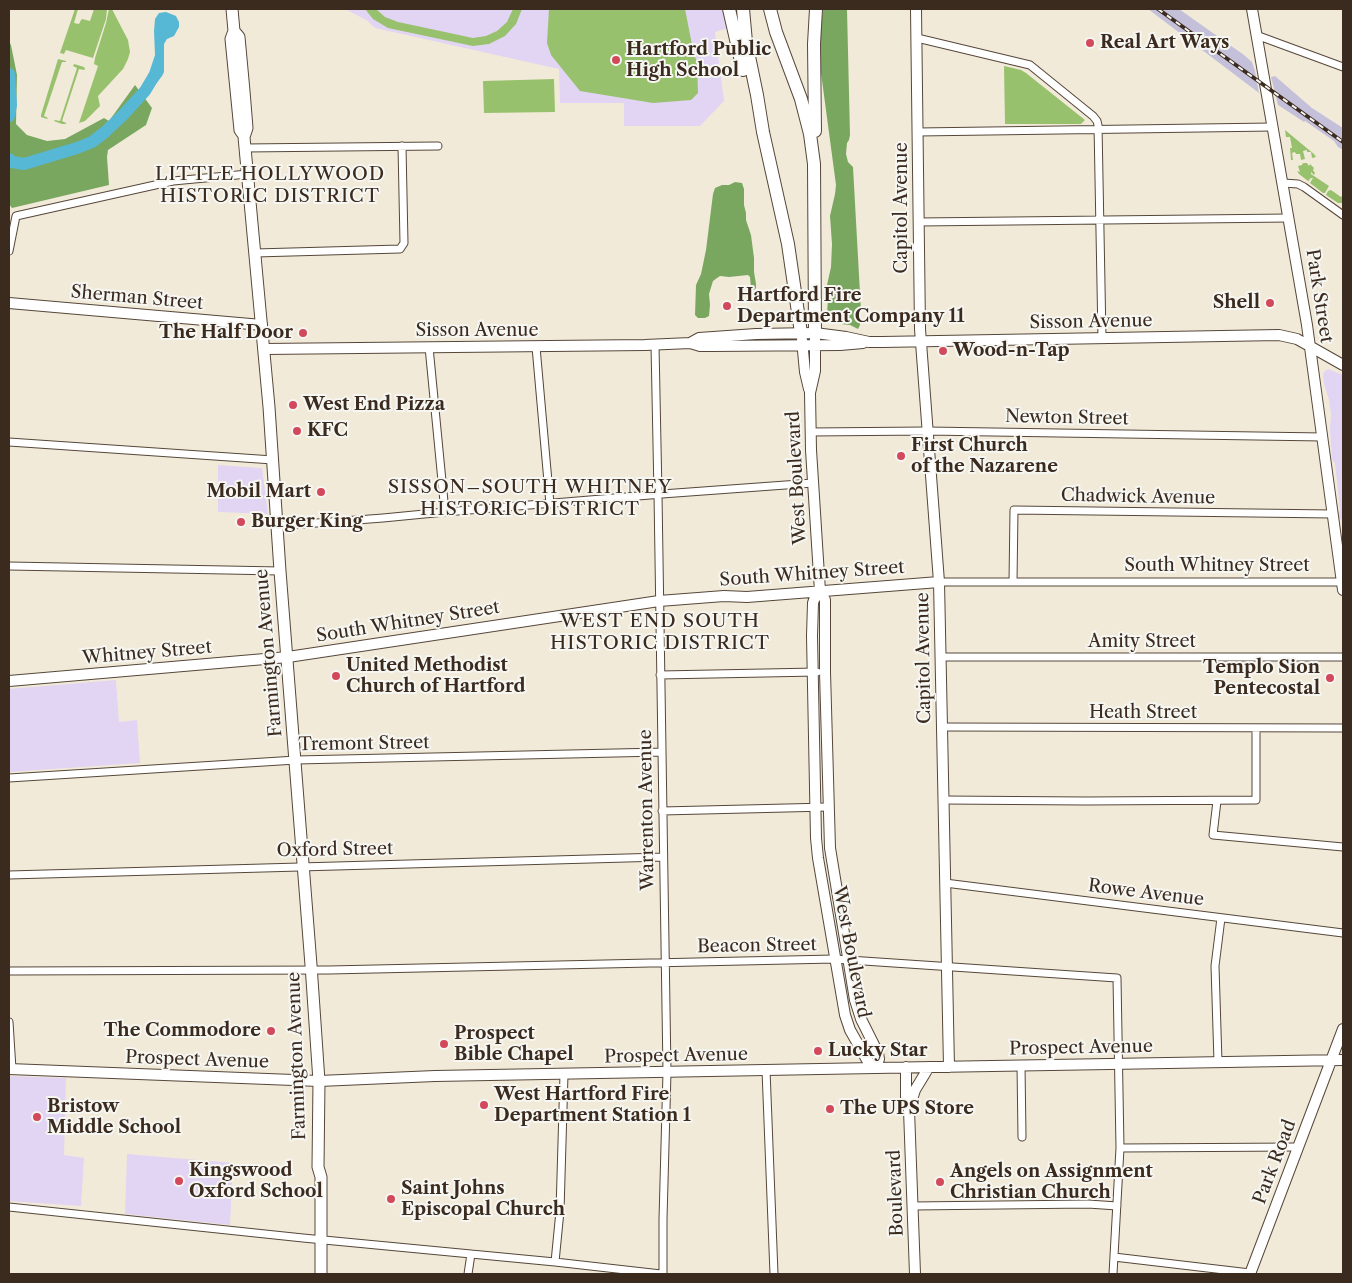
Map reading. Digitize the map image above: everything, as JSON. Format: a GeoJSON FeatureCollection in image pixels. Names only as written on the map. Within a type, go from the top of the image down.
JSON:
{"type":"FeatureCollection","features":[{"type":"Feature","properties":{"kind":"highway"},"geometry":{"type":"LineString","coordinates":[[729,9],[739,33],[758,95],[763,132],[785,229],[802,339]]}},
{"type":"Feature","properties":{"kind":"highway"},"geometry":{"type":"LineString","coordinates":[[739,33],[743,9]]}},
{"type":"Feature","properties":{"kind":"highway"},"geometry":{"type":"LineString","coordinates":[[770,9],[776,32],[804,107],[814,164],[815,340]]}},
{"type":"Feature","properties":{"kind":"highway"},"geometry":{"type":"LineString","coordinates":[[814,164],[816,152],[814,47],[816,9]]}},
{"type":"Feature","properties":{"kind":"main road","name":"Farmington Avenue"},"geometry":{"type":"LineString","coordinates":[[232,9],[234,31],[239,37],[244,91],[247,128],[245,142],[262,324],[312,970],[319,1080],[318,1167],[322,1177],[314,1274]]}},
{"type":"Feature","properties":{"kind":"main road","name":"Capitol Avenue"},"geometry":{"type":"LineString","coordinates":[[916,9],[920,341],[939,582],[949,1066]]}},
{"type":"Feature","properties":{"kind":"main road","name":"Park Street"},"geometry":{"type":"LineString","coordinates":[[1252,9],[1311,347],[1343,586]]}},
{"type":"Feature","properties":{"kind":"main road","name":"Sherman Street"},"geometry":{"type":"LineString","coordinates":[[9,304],[262,324]]}},
{"type":"Feature","properties":{"kind":"main road","name":"Sisson Avenue"},"geometry":{"type":"LineString","coordinates":[[690,343],[699,338],[727,335],[815,340],[846,337],[869,342],[1279,335],[1291,337],[1343,365]]}},
{"type":"Feature","properties":{"kind":"main road"},"geometry":{"type":"LineString","coordinates":[[727,335],[727,346]]}},
{"type":"Feature","properties":{"kind":"main road","name":"Sisson Avenue"},"geometry":{"type":"LineString","coordinates":[[264,349],[690,343],[700,346],[727,346],[802,339]]}},
{"type":"Feature","properties":{"kind":"main road","name":"West Boulevard"},"geometry":{"type":"LineString","coordinates":[[802,339],[805,372],[810,393]]}},
{"type":"Feature","properties":{"kind":"main road","name":"West Boulevard"},"geometry":{"type":"LineString","coordinates":[[815,340],[815,371],[810,393],[810,432],[820,591],[825,607],[830,848],[858,1012],[879,1056],[875,1068],[867,1060],[847,1022],[842,1007],[821,883],[816,838],[813,672],[813,603],[820,591]]}},
{"type":"Feature","properties":{"kind":"main road","name":"South Whitney Street"},"geometry":{"type":"LineString","coordinates":[[288,657],[659,601],[724,596],[747,597],[939,582]]}},
{"type":"Feature","properties":{"kind":"main road","name":"Whitney Street"},"geometry":{"type":"LineString","coordinates":[[9,681],[288,657]]}},
{"type":"Feature","properties":{"kind":"main road"},"geometry":{"type":"LineString","coordinates":[[821,883],[835,881]]}},
{"type":"Feature","properties":{"kind":"main road"},"geometry":{"type":"LineString","coordinates":[[1332,1061],[1343,1029]]}},
{"type":"Feature","properties":{"kind":"main road","name":"Prospect Avenue"},"geometry":{"type":"LineString","coordinates":[[11,1069],[319,1080],[949,1066],[1343,1060]]}},
{"type":"Feature","properties":{"kind":"main road","name":"Park Road"},"geometry":{"type":"LineString","coordinates":[[1250,1273],[1332,1061]]}},
{"type":"Feature","properties":{"kind":"main road","name":"Boulevard"},"geometry":{"type":"LineString","coordinates":[[906,1067],[915,1274]]}},
{"type":"Feature","properties":{"kind":"main road","name":"Boulevard"},"geometry":{"type":"LineString","coordinates":[[909,1110],[915,1090],[929,1067]]}},
{"type":"Feature","properties":{"kind":"main road","name":"Farmington Avenue"},"geometry":{"type":"LineString","coordinates":[[318,1239],[321,1274]]}},
{"type":"Feature","properties":{"kind":"street"},"geometry":{"type":"LineString","coordinates":[[1256,35],[1343,67]]}},
{"type":"Feature","properties":{"kind":"street"},"geometry":{"type":"LineString","coordinates":[[917,38],[1030,65],[1097,121],[1102,338]]}},
{"type":"Feature","properties":{"kind":"street"},"geometry":{"type":"LineString","coordinates":[[918,132],[1272,127]]}},
{"type":"Feature","properties":{"kind":"street"},"geometry":{"type":"LineString","coordinates":[[245,142],[438,146]]}},
{"type":"Feature","properties":{"kind":"street"},"geometry":{"type":"LineString","coordinates":[[255,253],[400,249],[404,243],[402,146]]}},
{"type":"Feature","properties":{"kind":"street"},"geometry":{"type":"LineString","coordinates":[[9,251],[16,216],[173,181],[248,174]]}},
{"type":"Feature","properties":{"kind":"street"},"geometry":{"type":"LineString","coordinates":[[1283,183],[1298,184],[1304,187],[1343,215]]}},
{"type":"Feature","properties":{"kind":"street"},"geometry":{"type":"LineString","coordinates":[[919,222],[1289,218]]}},
{"type":"Feature","properties":{"kind":"street","name":"Warrenton Avenue"},"geometry":{"type":"LineString","coordinates":[[654,345],[667,1072],[662,1274]]}},
{"type":"Feature","properties":{"kind":"street"},"geometry":{"type":"LineString","coordinates":[[536,346],[550,504]]}},
{"type":"Feature","properties":{"kind":"street"},"geometry":{"type":"LineString","coordinates":[[429,347],[445,512]]}},
{"type":"Feature","properties":{"kind":"street","name":"Newton Street"},"geometry":{"type":"LineString","coordinates":[[810,432],[927,431],[1323,436]]}},
{"type":"Feature","properties":{"kind":"street"},"geometry":{"type":"LineString","coordinates":[[9,442],[273,460]]}},
{"type":"Feature","properties":{"kind":"street"},"geometry":{"type":"LineString","coordinates":[[278,526],[813,483]]}},
{"type":"Feature","properties":{"kind":"street","name":"Chadwick Avenue"},"geometry":{"type":"LineString","coordinates":[[1013,582],[1014,510],[1333,514]]}},
{"type":"Feature","properties":{"kind":"street"},"geometry":{"type":"LineString","coordinates":[[9,566],[280,571]]}},
{"type":"Feature","properties":{"kind":"street","name":"South Whitney Street"},"geometry":{"type":"LineString","coordinates":[[939,582],[1343,586]]}},
{"type":"Feature","properties":{"kind":"street","name":"Amity Street"},"geometry":{"type":"LineString","coordinates":[[940,657],[1343,657]]}},
{"type":"Feature","properties":{"kind":"street"},"geometry":{"type":"LineString","coordinates":[[660,674],[825,672]]}},
{"type":"Feature","properties":{"kind":"street","name":"Heath Street"},"geometry":{"type":"LineString","coordinates":[[942,728],[1343,728]]}},
{"type":"Feature","properties":{"kind":"street"},"geometry":{"type":"LineString","coordinates":[[943,800],[1256,800],[1256,728]]}},
{"type":"Feature","properties":{"kind":"street","name":"Tremont Street"},"geometry":{"type":"LineString","coordinates":[[9,778],[296,760],[661,752]]}},
{"type":"Feature","properties":{"kind":"street"},"geometry":{"type":"LineString","coordinates":[[1217,801],[1213,835],[1343,847]]}},
{"type":"Feature","properties":{"kind":"street"},"geometry":{"type":"LineString","coordinates":[[662,811],[828,807]]}},
{"type":"Feature","properties":{"kind":"street","name":"Oxford Street"},"geometry":{"type":"LineString","coordinates":[[9,875],[663,858]]}},
{"type":"Feature","properties":{"kind":"street","name":"Rowe Avenue"},"geometry":{"type":"LineString","coordinates":[[945,883],[1343,933]]}},
{"type":"Feature","properties":{"kind":"street"},"geometry":{"type":"LineString","coordinates":[[1218,1062],[1215,966],[1221,918]]}},
{"type":"Feature","properties":{"kind":"street","name":"Beacon Street"},"geometry":{"type":"LineString","coordinates":[[9,971],[312,970],[834,959],[1117,978],[1120,1064]]}},
{"type":"Feature","properties":{"kind":"street"},"geometry":{"type":"LineString","coordinates":[[9,1022],[11,1069]]}},
{"type":"Feature","properties":{"kind":"street"},"geometry":{"type":"LineString","coordinates":[[1113,1274],[1120,1148],[1120,1064]]}},
{"type":"Feature","properties":{"kind":"street"},"geometry":{"type":"LineString","coordinates":[[1021,1065],[1022,1137]]}},
{"type":"Feature","properties":{"kind":"street"},"geometry":{"type":"LineString","coordinates":[[766,1070],[774,1274]]}},
{"type":"Feature","properties":{"kind":"street"},"geometry":{"type":"LineString","coordinates":[[555,1262],[560,1211],[564,1074]]}},
{"type":"Feature","properties":{"kind":"street"},"geometry":{"type":"LineString","coordinates":[[1120,1148],[1299,1146]]}},
{"type":"Feature","properties":{"kind":"street"},"geometry":{"type":"LineString","coordinates":[[913,1206],[1088,1204],[1117,1206]]}},
{"type":"Feature","properties":{"kind":"street"},"geometry":{"type":"LineString","coordinates":[[9,1208],[662,1274]]}},
{"type":"Feature","properties":{"kind":"street"},"geometry":{"type":"LineString","coordinates":[[468,1274],[471,1254]]}},
{"type":"Feature","properties":{"kind":"street"},"geometry":{"type":"LineString","coordinates":[[1114,1257],[1250,1273]]}},
{"type":"Feature","properties":{"kind":"shaded area","name":"Hartford Public High School"},"geometry":{"type":"Polygon","coordinates":[[[345,9],[736,9],[728,28],[715,32],[724,101],[700,126],[624,126],[624,103],[560,103],[559,69],[375,28],[368,21],[345,9]]]}},
{"type":"Feature","properties":{"kind":"shaded area"},"geometry":{"type":"Polygon","coordinates":[[[1148,9],[1179,9],[1244,55],[1252,62],[1259,93],[1148,9]]]}},
{"type":"Feature","properties":{"kind":"shaded area"},"geometry":{"type":"Polygon","coordinates":[[[1275,76],[1312,108],[1343,128],[1343,150],[1334,141],[1278,105],[1271,77],[1275,76]]]}},
{"type":"Feature","properties":{"kind":"shaded area"},"geometry":{"type":"Polygon","coordinates":[[[1328,369],[1343,375],[1343,520],[1340,519],[1338,513],[1340,510],[1335,463],[1332,459],[1331,414],[1323,376],[1324,372],[1328,369]]]}},
{"type":"Feature","properties":{"kind":"shaded area"},"geometry":{"type":"Polygon","coordinates":[[[218,465],[262,468],[268,514],[218,512],[218,465]]]}},
{"type":"Feature","properties":{"kind":"shaded area"},"geometry":{"type":"Polygon","coordinates":[[[116,680],[119,722],[137,720],[140,763],[9,772],[9,689],[116,680]]]}},
{"type":"Feature","properties":{"kind":"shaded area","name":"Bristow Middle School"},"geometry":{"type":"Polygon","coordinates":[[[9,1076],[66,1078],[64,1155],[84,1158],[81,1206],[9,1201],[9,1076]]]}},
{"type":"Feature","properties":{"kind":"shaded area","name":"Kingswood Oxford School"},"geometry":{"type":"Polygon","coordinates":[[[127,1154],[233,1163],[230,1225],[125,1214],[127,1154]]]}},
{"type":"Feature","properties":{"kind":"green space"},"geometry":{"type":"Polygon","coordinates":[[[75,9],[78,9],[74,23],[79,24],[82,19],[90,21],[94,9],[107,9],[106,19],[93,58],[66,50],[64,54],[60,53],[75,9]]]}},
{"type":"Feature","properties":{"kind":"green space"},"geometry":{"type":"Polygon","coordinates":[[[109,9],[112,9],[128,40],[130,52],[123,69],[98,96],[100,106],[85,121],[79,123],[98,66],[94,64],[95,58],[109,9]]]}},
{"type":"Feature","properties":{"kind":"green space"},"geometry":{"type":"Polygon","coordinates":[[[365,9],[376,9],[385,17],[398,22],[473,38],[486,36],[497,31],[507,22],[513,9],[522,9],[516,24],[505,36],[489,44],[473,46],[388,28],[373,19],[365,9]]]}},
{"type":"Feature","properties":{"kind":"green space"},"geometry":{"type":"Polygon","coordinates":[[[549,9],[685,9],[694,55],[697,61],[698,93],[691,100],[653,103],[580,91],[551,55],[547,43],[549,9]]]}},
{"type":"Feature","properties":{"kind":"green space"},"geometry":{"type":"Polygon","coordinates":[[[823,9],[847,9],[850,135],[846,154],[848,162],[853,167],[861,311],[858,329],[850,325],[841,324],[827,313],[827,285],[831,267],[832,244],[830,216],[836,185],[821,73],[820,39],[823,9]]]}},
{"type":"Feature","properties":{"kind":"green space"},"geometry":{"type":"Polygon","coordinates":[[[9,42],[17,75],[16,124],[27,135],[47,141],[65,139],[104,118],[109,121],[135,85],[152,108],[146,125],[108,150],[109,185],[12,208],[9,204],[9,42]]]}},
{"type":"Feature","properties":{"kind":"green space"},"geometry":{"type":"Polygon","coordinates":[[[58,59],[66,62],[62,62],[44,116],[47,119],[41,117],[41,115],[58,59]]]}},
{"type":"Feature","properties":{"kind":"green space"},"geometry":{"type":"Polygon","coordinates":[[[74,64],[85,69],[79,69],[62,121],[66,124],[62,124],[54,121],[60,121],[77,68],[73,66],[74,64]]]}},
{"type":"Feature","properties":{"kind":"green space"},"geometry":{"type":"Polygon","coordinates":[[[1004,66],[1026,73],[1085,120],[1081,124],[1005,124],[1004,66]]]}},
{"type":"Feature","properties":{"kind":"green space"},"geometry":{"type":"Polygon","coordinates":[[[554,79],[555,112],[484,113],[483,81],[554,79]]]}},
{"type":"Feature","properties":{"kind":"green space"},"geometry":{"type":"Polygon","coordinates":[[[1285,130],[1314,154],[1316,157],[1312,158],[1311,152],[1307,152],[1307,150],[1303,151],[1305,159],[1301,160],[1300,154],[1295,152],[1292,153],[1293,160],[1291,160],[1290,148],[1292,148],[1290,137],[1286,137],[1285,130]]]}},
{"type":"Feature","properties":{"kind":"green space"},"geometry":{"type":"Polygon","coordinates":[[[1307,163],[1309,166],[1310,164],[1314,168],[1315,173],[1314,175],[1311,172],[1311,174],[1329,186],[1325,193],[1310,183],[1313,178],[1308,181],[1299,174],[1297,171],[1300,172],[1298,166],[1307,163]]]}},
{"type":"Feature","properties":{"kind":"green space"},"geometry":{"type":"Polygon","coordinates":[[[735,182],[742,183],[744,189],[744,205],[751,235],[756,288],[754,290],[751,288],[748,275],[720,276],[713,281],[709,294],[709,316],[698,318],[695,315],[696,285],[701,274],[706,250],[713,194],[715,188],[735,182]]]}},
{"type":"Feature","properties":{"kind":"green space"},"geometry":{"type":"Polygon","coordinates":[[[1331,190],[1341,197],[1343,196],[1343,203],[1338,203],[1326,195],[1331,190]]]}},
{"type":"Feature","properties":{"kind":"water"},"geometry":{"type":"Polygon","coordinates":[[[166,12],[176,16],[179,27],[174,36],[167,39],[164,44],[164,72],[149,93],[145,91],[143,86],[155,55],[155,19],[159,13],[166,12]]]}},
{"type":"Feature","properties":{"kind":"waterway"},"geometry":{"type":"LineString","coordinates":[[9,74],[11,105],[9,116]]}},
{"type":"Feature","properties":{"kind":"waterway"},"geometry":{"type":"LineString","coordinates":[[9,159],[12,162],[24,164],[92,142],[122,116],[145,91],[154,76]]}},
{"type":"Feature","properties":{"kind":"railway"},"geometry":{"type":"LineString","coordinates":[[1158,9],[1343,142]]}},
{"type":"Feature","properties":{"kind":"place","name":"Real Art Ways"},"geometry":{"type":"Point","coordinates":[1090,43]}},
{"type":"Feature","properties":{"kind":"place","name":"Hartford Public High School"},"geometry":{"type":"Point","coordinates":[616,60]}},
{"type":"Feature","properties":{"kind":"place","name":"Shell"},"geometry":{"type":"Point","coordinates":[1270,303]}},
{"type":"Feature","properties":{"kind":"place","name":"Hartford Fire Department Company 11"},"geometry":{"type":"Point","coordinates":[727,306]}},
{"type":"Feature","properties":{"kind":"place","name":"The Half Door"},"geometry":{"type":"Point","coordinates":[303,333]}},
{"type":"Feature","properties":{"kind":"place","name":"Wood-n-Tap"},"geometry":{"type":"Point","coordinates":[943,351]}},
{"type":"Feature","properties":{"kind":"place","name":"West End Pizza"},"geometry":{"type":"Point","coordinates":[293,405]}},
{"type":"Feature","properties":{"kind":"place","name":"KFC"},"geometry":{"type":"Point","coordinates":[297,431]}},
{"type":"Feature","properties":{"kind":"place","name":"First Church of the Nazarene"},"geometry":{"type":"Point","coordinates":[901,456]}},
{"type":"Feature","properties":{"kind":"place","name":"Mobil Mart"},"geometry":{"type":"Point","coordinates":[321,492]}},
{"type":"Feature","properties":{"kind":"place","name":"Burger King"},"geometry":{"type":"Point","coordinates":[241,522]}},
{"type":"Feature","properties":{"kind":"place","name":"United Methodist Church of Hartford"},"geometry":{"type":"Point","coordinates":[336,676]}},
{"type":"Feature","properties":{"kind":"place","name":"Templo Sion Pentecostal"},"geometry":{"type":"Point","coordinates":[1330,678]}},
{"type":"Feature","properties":{"kind":"place","name":"The Commodore"},"geometry":{"type":"Point","coordinates":[271,1031]}},
{"type":"Feature","properties":{"kind":"place","name":"Prospect Bible Chapel"},"geometry":{"type":"Point","coordinates":[444,1044]}},
{"type":"Feature","properties":{"kind":"place","name":"Lucky Star"},"geometry":{"type":"Point","coordinates":[818,1051]}},
{"type":"Feature","properties":{"kind":"place","name":"West Hartford Fire Department Station 1"},"geometry":{"type":"Point","coordinates":[484,1105]}},
{"type":"Feature","properties":{"kind":"place","name":"The UPS Store"},"geometry":{"type":"Point","coordinates":[830,1109]}},
{"type":"Feature","properties":{"kind":"place","name":"Bristow Middle School"},"geometry":{"type":"Point","coordinates":[37,1117]}},
{"type":"Feature","properties":{"kind":"place","name":"Kingswood Oxford School"},"geometry":{"type":"Point","coordinates":[179,1181]}},
{"type":"Feature","properties":{"kind":"place","name":"Angels on Assignment Christian Church"},"geometry":{"type":"Point","coordinates":[940,1182]}},
{"type":"Feature","properties":{"kind":"place","name":"Saint Johns Episcopal Church"},"geometry":{"type":"Point","coordinates":[391,1199]}},
{"type":"Feature","properties":{"kind":"district","name":"LITTLE HOLLYWOOD HISTORIC DISTRICT"},"geometry":{"type":"Point","coordinates":[270,186]}},
{"type":"Feature","properties":{"kind":"district","name":"SISSON–SOUTH WHITNEY HISTORIC DISTRICT"},"geometry":{"type":"Point","coordinates":[530,499]}},
{"type":"Feature","properties":{"kind":"district","name":"WEST END SOUTH HISTORIC DISTRICT"},"geometry":{"type":"Point","coordinates":[660,633]}}]}
